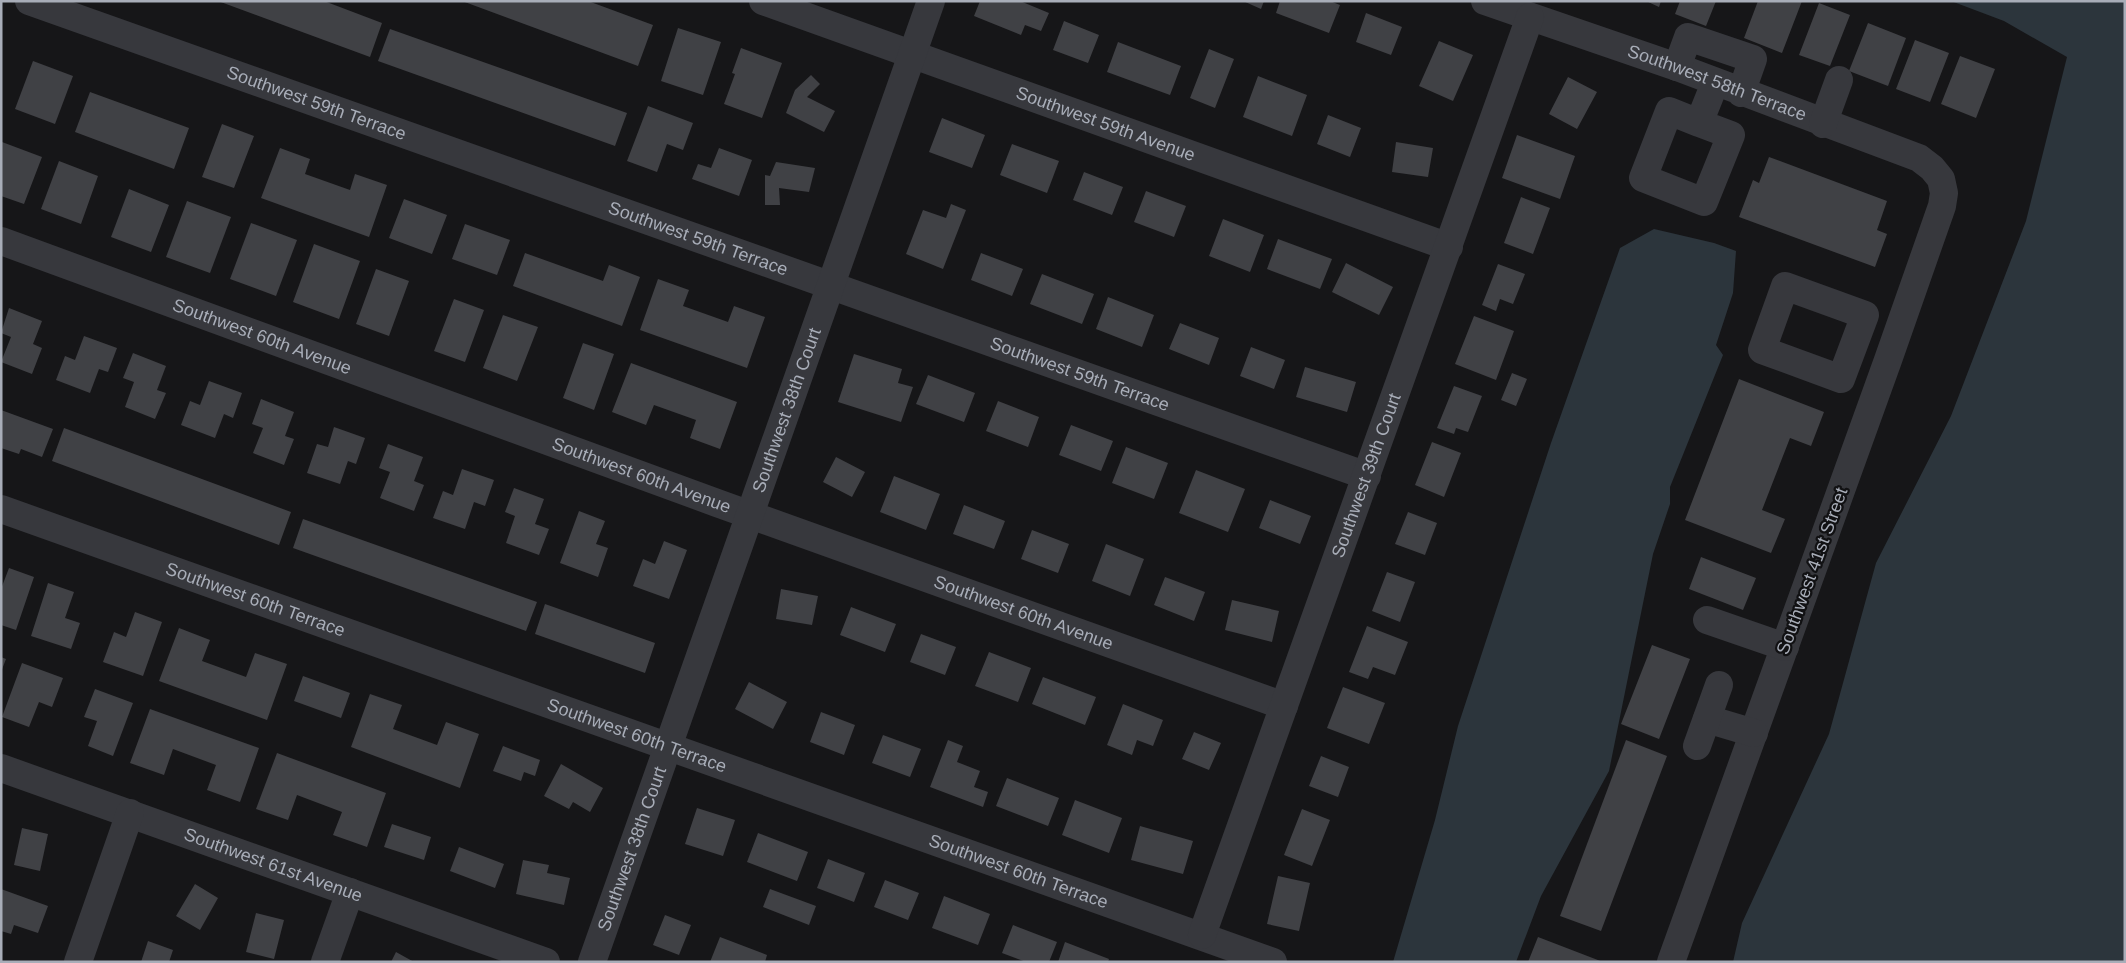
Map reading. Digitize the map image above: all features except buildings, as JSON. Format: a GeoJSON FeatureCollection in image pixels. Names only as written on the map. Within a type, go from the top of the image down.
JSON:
{"type":"FeatureCollection","features":[{"type":"Feature","properties":{"kind":"street","name":"Southwest 59th Terrace"},"geometry":{"type":"LineString","coordinates":[[29,1],[1367,476]]}},
{"type":"Feature","properties":{"kind":"street","name":"Southwest 59th Avenue"},"geometry":{"type":"LineString","coordinates":[[762,1],[1449,247]]}},
{"type":"Feature","properties":{"kind":"street","name":"Southwest 38th Court"},"geometry":{"type":"LineString","coordinates":[[592,962],[670,747],[830,285],[932,1]]}},
{"type":"Feature","properties":{"kind":"street","name":"Southwest 58th Terrace"},"geometry":{"type":"LineString","coordinates":[[1485,1],[1677,67],[1823,124],[1918,158],[1932,168],[1941,179]]}},
{"type":"Feature","properties":{"kind":"street","name":"Southwest 39th Court"},"geometry":{"type":"LineString","coordinates":[[1202,935],[1530,17]]}},
{"type":"Feature","properties":{"kind":"street"},"geometry":{"type":"LineString","coordinates":[[1677,67],[1688,37],[1753,59],[1742,93]]}},
{"type":"Feature","properties":{"kind":"street"},"geometry":{"type":"LineString","coordinates":[[1823,124],[1838,80]]}},
{"type":"Feature","properties":{"kind":"street"},"geometry":{"type":"LineString","coordinates":[[1699,123],[1715,83]]}},
{"type":"Feature","properties":{"kind":"street","name":"Southwest 41st Street"},"geometry":{"type":"LineString","coordinates":[[1671,962],[1942,206],[1944,193],[1941,179]]}},
{"type":"Feature","properties":{"kind":"street","name":"Southwest 60th Avenue"},"geometry":{"type":"LineString","coordinates":[[1,241],[750,515],[1284,706]]}},
{"type":"Feature","properties":{"kind":"street"},"geometry":{"type":"LineString","coordinates":[[1853,348],[1888,360]]}},
{"type":"Feature","properties":{"kind":"street","name":"Southwest 60th Terrace"},"geometry":{"type":"LineString","coordinates":[[1,509],[1202,935],[1273,962]]}},
{"type":"Feature","properties":{"kind":"street"},"geometry":{"type":"LineString","coordinates":[[1707,620],[1785,647]]}},
{"type":"Feature","properties":{"kind":"street"},"geometry":{"type":"LineString","coordinates":[[1697,746],[1719,685]]}},
{"type":"Feature","properties":{"kind":"street"},"geometry":{"type":"LineString","coordinates":[[1708,719],[1754,733]]}},
{"type":"Feature","properties":{"kind":"street","name":"Southwest 61st Avenue"},"geometry":{"type":"LineString","coordinates":[[1,768],[546,962]]}},
{"type":"Feature","properties":{"kind":"street"},"geometry":{"type":"LineString","coordinates":[[78,962],[130,813]]}},
{"type":"Feature","properties":{"kind":"street"},"geometry":{"type":"LineString","coordinates":[[325,962],[350,892]]}},
{"type":"Feature","properties":{"kind":"shaded area"},"geometry":{"type":"Polygon","coordinates":[[[1951,1],[2125,1],[2125,962],[1733,962],[1742,923],[1829,734],[1876,563],[1951,416],[2026,221],[2067,57],[2004,21],[1951,1]]]}},
{"type":"Feature","properties":{"kind":"shaded area"},"geometry":{"type":"Polygon","coordinates":[[[1654,229],[1714,243],[1736,251],[1733,293],[1716,345],[1723,355],[1670,487],[1670,504],[1653,554],[1609,771],[1541,896],[1516,962],[1393,962],[1435,820],[1458,726],[1551,443],[1620,248],[1654,229]]]}}]}
